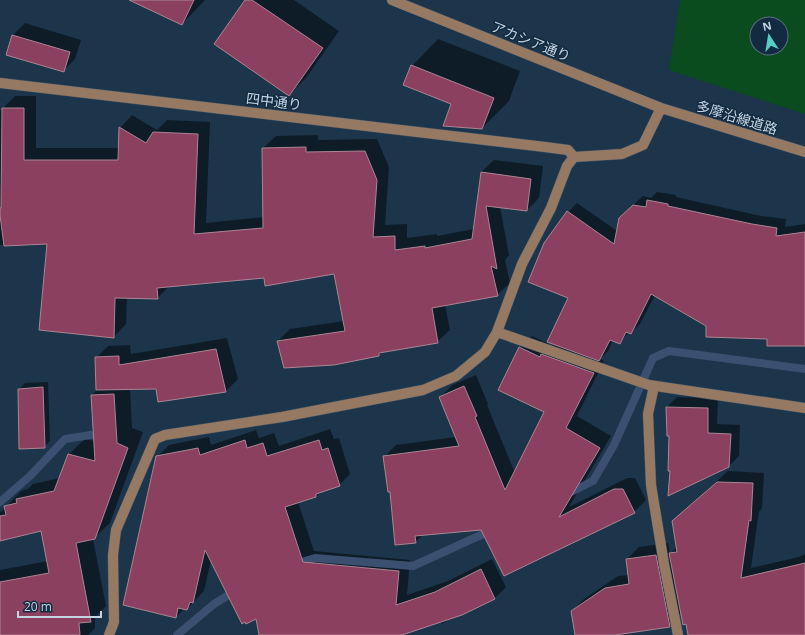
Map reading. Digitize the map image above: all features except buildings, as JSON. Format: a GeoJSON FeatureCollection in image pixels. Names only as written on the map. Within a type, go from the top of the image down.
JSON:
{"type":"FeatureCollection","features":[{"type":"Feature","properties":{"kind":"street","name":"アカシア通り"},"geometry":{"type":"LineString","coordinates":[[392,0],[661,108]]}},
{"type":"Feature","properties":{"kind":"street","name":"四中通り"},"geometry":{"type":"LineString","coordinates":[[0,83],[545,147],[568,150],[574,157]]}},
{"type":"Feature","properties":{"kind":"street","name":"多摩沿線道路"},"geometry":{"type":"LineString","coordinates":[[661,108],[805,152]]}},
{"type":"Feature","properties":{"kind":"street"},"geometry":{"type":"LineString","coordinates":[[109,635],[114,622],[113,555],[116,530],[155,439],[165,435],[282,417],[423,390],[456,376],[485,352],[497,332],[522,264],[551,208],[568,166],[574,157],[622,154],[643,146],[661,108]]}},
{"type":"Feature","properties":{"kind":"street"},"geometry":{"type":"LineString","coordinates":[[497,332],[652,385],[805,408]]}},
{"type":"Feature","properties":{"kind":"street"},"geometry":{"type":"LineString","coordinates":[[652,385],[648,414],[651,485],[664,564],[678,635]]}},
{"type":"Feature","properties":{"kind":"green space"},"geometry":{"type":"Polygon","coordinates":[[[680,0],[805,0],[805,114],[669,70],[680,0]]]}},
{"type":"Feature","properties":{"kind":"waterway"},"geometry":{"type":"LineString","coordinates":[[565,495],[593,481],[614,445],[653,358],[669,351],[805,369]]}},
{"type":"Feature","properties":{"kind":"waterway"},"geometry":{"type":"LineString","coordinates":[[0,502],[30,476],[65,439],[91,435]]}},
{"type":"Feature","properties":{"kind":"waterway"},"geometry":{"type":"LineString","coordinates":[[292,565],[315,558],[413,566],[492,530]]}},
{"type":"Feature","properties":{"kind":"waterway"},"geometry":{"type":"LineString","coordinates":[[177,635],[214,604],[237,590]]}}]}
